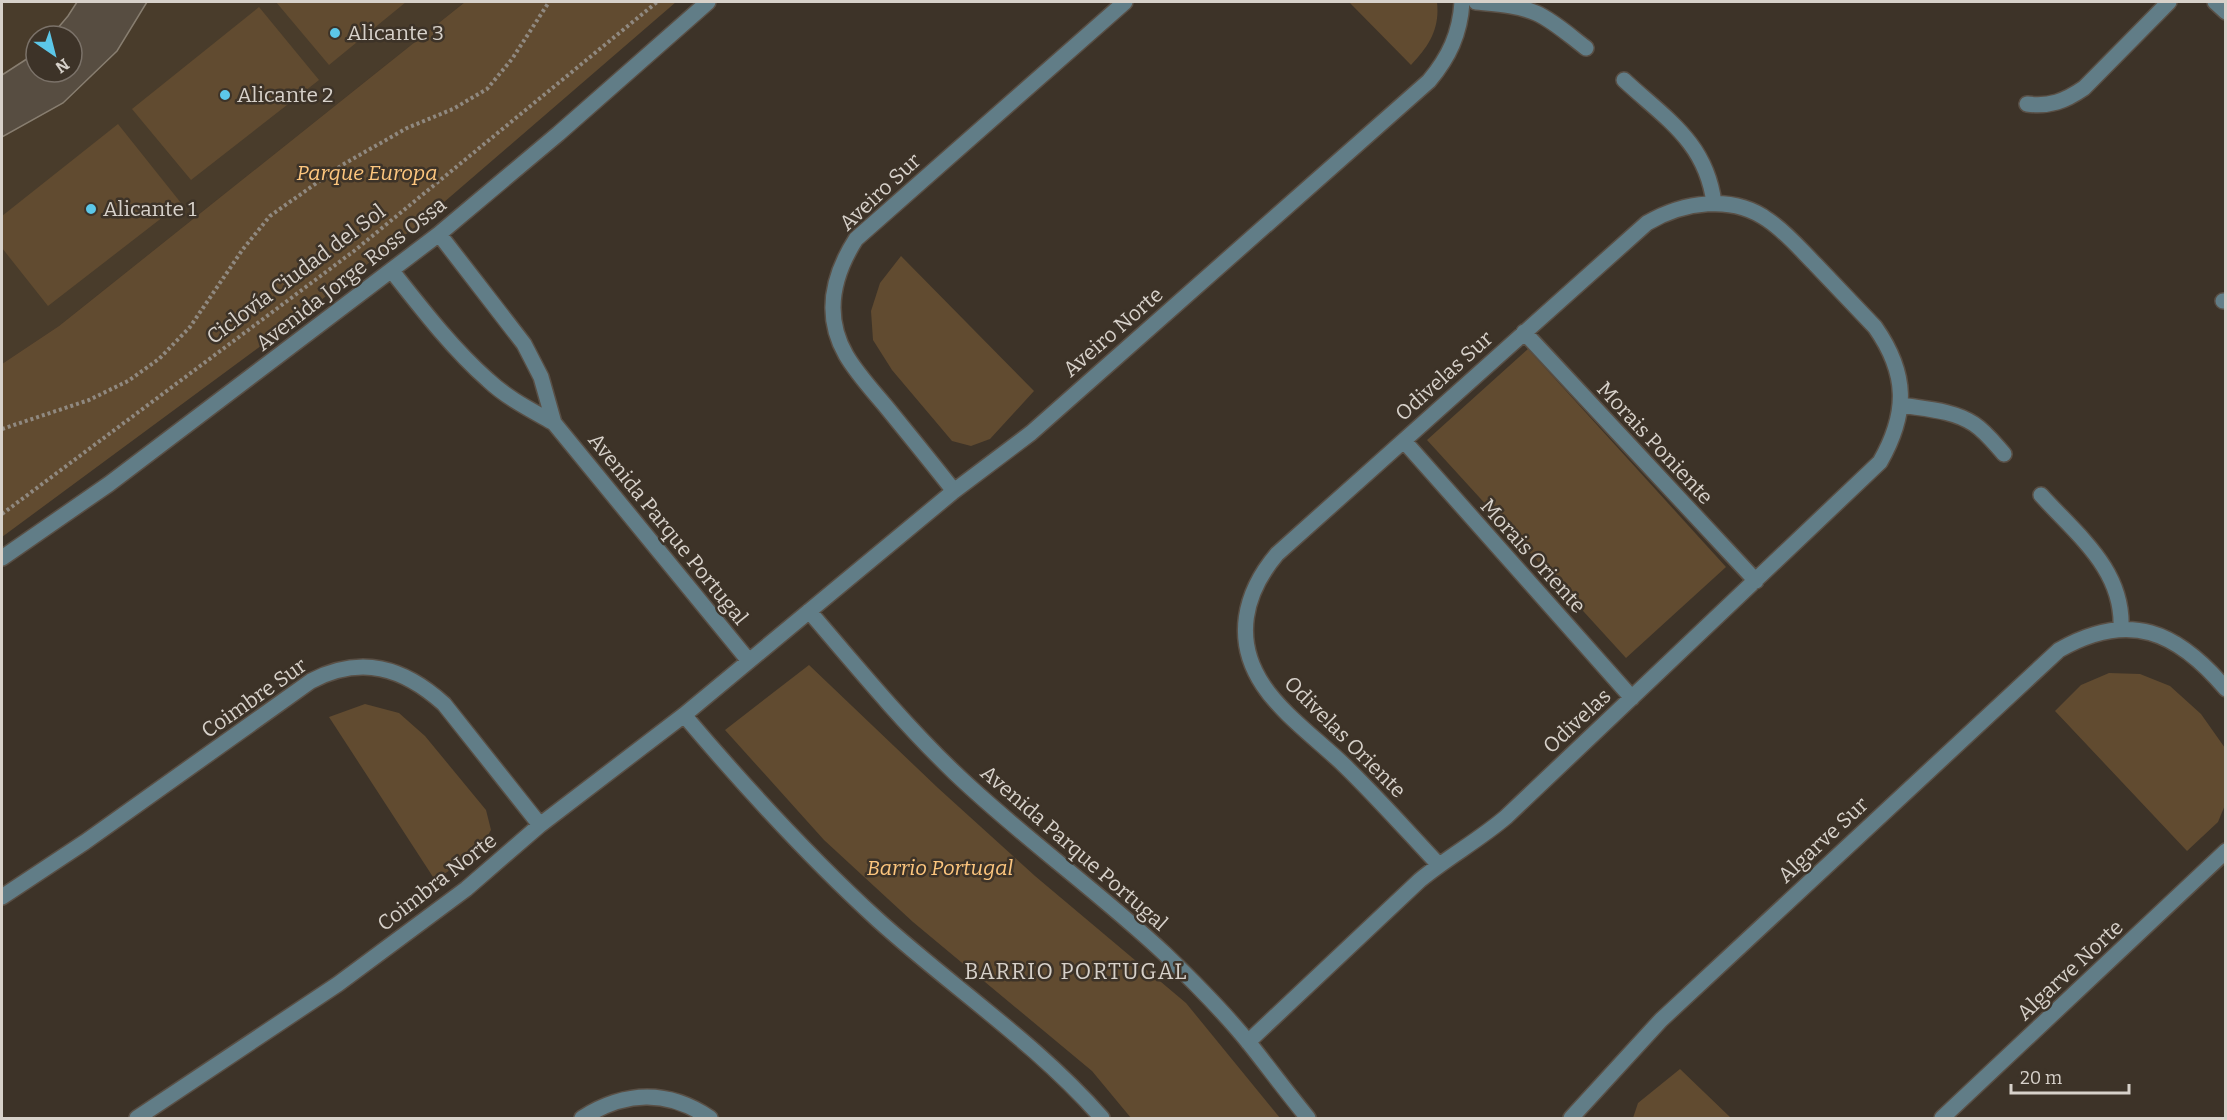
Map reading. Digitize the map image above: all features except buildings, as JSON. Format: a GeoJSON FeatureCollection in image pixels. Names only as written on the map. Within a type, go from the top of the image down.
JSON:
{"type":"FeatureCollection","features":[{"type":"Feature","properties":{"kind":"street","name":"Avenida Jorge Ross Ossa"},"geometry":{"type":"LineString","coordinates":[[2,558],[109,484],[439,234],[558,134],[708,2]]}},
{"type":"Feature","properties":{"kind":"street","name":"Aveiro Sur"},"geometry":{"type":"LineString","coordinates":[[954,491],[846,355],[834,320],[833,301],[836,279],[844,258],[856,239],[1125,2]]}},
{"type":"Feature","properties":{"kind":"street","name":"Aveiro Norte"},"geometry":{"type":"LineString","coordinates":[[749,661],[954,491],[1030,433],[1429,81],[1445,60],[1457,35],[1462,2]]}},
{"type":"Feature","properties":{"kind":"street"},"geometry":{"type":"LineString","coordinates":[[1476,2],[1510,6],[1535,13],[1552,22],[1586,48]]}},
{"type":"Feature","properties":{"kind":"street"},"geometry":{"type":"LineString","coordinates":[[2027,104],[2041,106],[2056,104],[2071,97],[2084,87],[2169,2]]}},
{"type":"Feature","properties":{"kind":"street"},"geometry":{"type":"LineString","coordinates":[[2215,2],[2226,12]]}},
{"type":"Feature","properties":{"kind":"street"},"geometry":{"type":"LineString","coordinates":[[1624,80],[1679,130],[1694,147],[1706,167],[1714,203]]}},
{"type":"Feature","properties":{"kind":"street","name":"Odivelas Sur"},"geometry":{"type":"LineString","coordinates":[[1245,627],[1254,587],[1277,554],[1647,224],[1662,214],[1678,208],[1714,203],[1745,208],[1766,218],[1784,233],[1875,327],[1896,365],[1901,385],[1901,405]]}},
{"type":"Feature","properties":{"kind":"street","name":"Avenida Parque Portugal"},"geometry":{"type":"LineString","coordinates":[[439,234],[524,344],[541,378],[554,423]]}},
{"type":"Feature","properties":{"kind":"street","name":"Avenida Parque Portugal"},"geometry":{"type":"LineString","coordinates":[[392,271],[461,354],[489,382],[520,405],[554,423],[749,661]]}},
{"type":"Feature","properties":{"kind":"street","name":"Morais Poniente"},"geometry":{"type":"LineString","coordinates":[[1524,332],[1756,581]]}},
{"type":"Feature","properties":{"kind":"street"},"geometry":{"type":"LineString","coordinates":[[1901,405],[1964,418],[1984,432],[2004,454]]}},
{"type":"Feature","properties":{"kind":"street","name":"Odivelas"},"geometry":{"type":"LineString","coordinates":[[1248,1042],[1438,865],[1478,840],[1499,823],[1880,462],[1892,441],[1901,405]]}},
{"type":"Feature","properties":{"kind":"street","name":"Morais Oriente"},"geometry":{"type":"LineString","coordinates":[[1404,441],[1632,698]]}},
{"type":"Feature","properties":{"kind":"street"},"geometry":{"type":"LineString","coordinates":[[2041,495],[2103,564],[2112,578],[2122,612],[2121,629],[2148,632],[2178,644],[2197,659],[2226,689]]}},
{"type":"Feature","properties":{"kind":"street","name":"Avenida Parque Portugal"},"geometry":{"type":"LineString","coordinates":[[809,611],[920,737],[954,772],[1007,821],[1165,954],[1248,1042],[1308,1119]]}},
{"type":"Feature","properties":{"kind":"street","name":"Odivelas Oriente"},"geometry":{"type":"LineString","coordinates":[[1245,627],[1247,648],[1253,668],[1276,702],[1365,786],[1438,865]]}},
{"type":"Feature","properties":{"kind":"street","name":"Algarve Sur"},"geometry":{"type":"LineString","coordinates":[[1576,1117],[1661,1020],[2042,664],[2059,650],[2078,639],[2121,629]]}},
{"type":"Feature","properties":{"kind":"street","name":"Coimbra Norte"},"geometry":{"type":"LineString","coordinates":[[137,1119],[338,984],[466,889],[540,825],[684,715],[749,661]]}},
{"type":"Feature","properties":{"kind":"street","name":"Coimbre Sur"},"geometry":{"type":"LineString","coordinates":[[2,897],[85,842],[311,681],[330,671],[354,667],[379,668],[403,674],[425,687],[444,704],[540,825]]}},
{"type":"Feature","properties":{"kind":"street"},"geometry":{"type":"LineString","coordinates":[[684,715],[758,800],[813,858],[878,920],[1007,1026],[1061,1076],[1102,1119]]}},
{"type":"Feature","properties":{"kind":"street","name":"Algarve Norte"},"geometry":{"type":"LineString","coordinates":[[1942,1119],[2226,851]]}},
{"type":"Feature","properties":{"kind":"street"},"geometry":{"type":"LineString","coordinates":[[582,1119],[602,1106],[625,1098],[649,1096],[672,1100],[695,1108],[710,1119]]}},
{"type":"Feature","properties":{"kind":"path"},"geometry":{"type":"LineString","coordinates":[[2,429],[89,400],[128,381],[159,359],[190,327],[243,249],[270,216],[342,165],[407,128],[453,110],[487,89],[512,59],[549,2]]}},
{"type":"Feature","properties":{"kind":"path","name":"Ciclovía Ciudad del Sol"},"geometry":{"type":"LineString","coordinates":[[2,514],[354,251],[657,2]]}},
{"type":"Feature","properties":{"kind":"shaded area"},"geometry":{"type":"Polygon","coordinates":[[[2,2],[465,2],[59,326],[2,364],[2,2]]]}},
{"type":"Feature","properties":{"kind":"green space","name":"Alicante 3"},"geometry":{"type":"Polygon","coordinates":[[[276,2],[406,2],[329,65],[276,2]]]}},
{"type":"Feature","properties":{"kind":"green space","name":"Parque Europa"},"geometry":{"type":"Polygon","coordinates":[[[465,2],[676,2],[414,228],[285,328],[2,537],[2,364],[59,326],[465,2]]]}},
{"type":"Feature","properties":{"kind":"green space"},"geometry":{"type":"Polygon","coordinates":[[[1349,2],[1437,2],[1435,29],[1428,44],[1411,65],[1349,2]]]}},
{"type":"Feature","properties":{"kind":"green space","name":"Alicante 2"},"geometry":{"type":"Polygon","coordinates":[[[259,7],[319,80],[191,180],[132,109],[259,7]]]}},
{"type":"Feature","properties":{"kind":"green space","name":"Alicante 1"},"geometry":{"type":"Polygon","coordinates":[[[118,124],[181,203],[48,306],[2,248],[2,216],[118,124]]]}},
{"type":"Feature","properties":{"kind":"green space"},"geometry":{"type":"Polygon","coordinates":[[[901,256],[1034,391],[990,439],[971,446],[952,441],[892,370],[873,340],[871,311],[880,283],[901,256]]]}},
{"type":"Feature","properties":{"kind":"green space"},"geometry":{"type":"Polygon","coordinates":[[[1528,349],[1726,567],[1626,658],[1427,440],[1528,349]]]}},
{"type":"Feature","properties":{"kind":"green space","name":"Barrio Portugal"},"geometry":{"type":"Polygon","coordinates":[[[809,665],[938,788],[1035,876],[1186,1003],[1280,1118],[1131,1118],[1092,1071],[913,922],[824,840],[725,730],[809,665]]]}},
{"type":"Feature","properties":{"kind":"green space"},"geometry":{"type":"Polygon","coordinates":[[[2109,673],[2140,674],[2170,686],[2201,714],[2225,748],[2225,805],[2218,822],[2187,851],[2055,711],[2081,685],[2109,673]]]}},
{"type":"Feature","properties":{"kind":"green space"},"geometry":{"type":"Polygon","coordinates":[[[365,704],[399,713],[425,736],[486,810],[491,830],[479,851],[435,880],[329,717],[365,704]]]}},
{"type":"Feature","properties":{"kind":"green space"},"geometry":{"type":"Polygon","coordinates":[[[1680,1069],[1731,1118],[1633,1118],[1638,1103],[1680,1069]]]}},
{"type":"Feature","properties":{"kind":"place","name":"Alicante 3"},"geometry":{"type":"Point","coordinates":[335,33]}},
{"type":"Feature","properties":{"kind":"place","name":"Alicante 2"},"geometry":{"type":"Point","coordinates":[225,95]}},
{"type":"Feature","properties":{"kind":"place","name":"Alicante 1"},"geometry":{"type":"Point","coordinates":[91,209]}},
{"type":"Feature","properties":{"kind":"district","name":"BARRIO PORTUGAL"},"geometry":{"type":"Point","coordinates":[1076,971]}}]}
